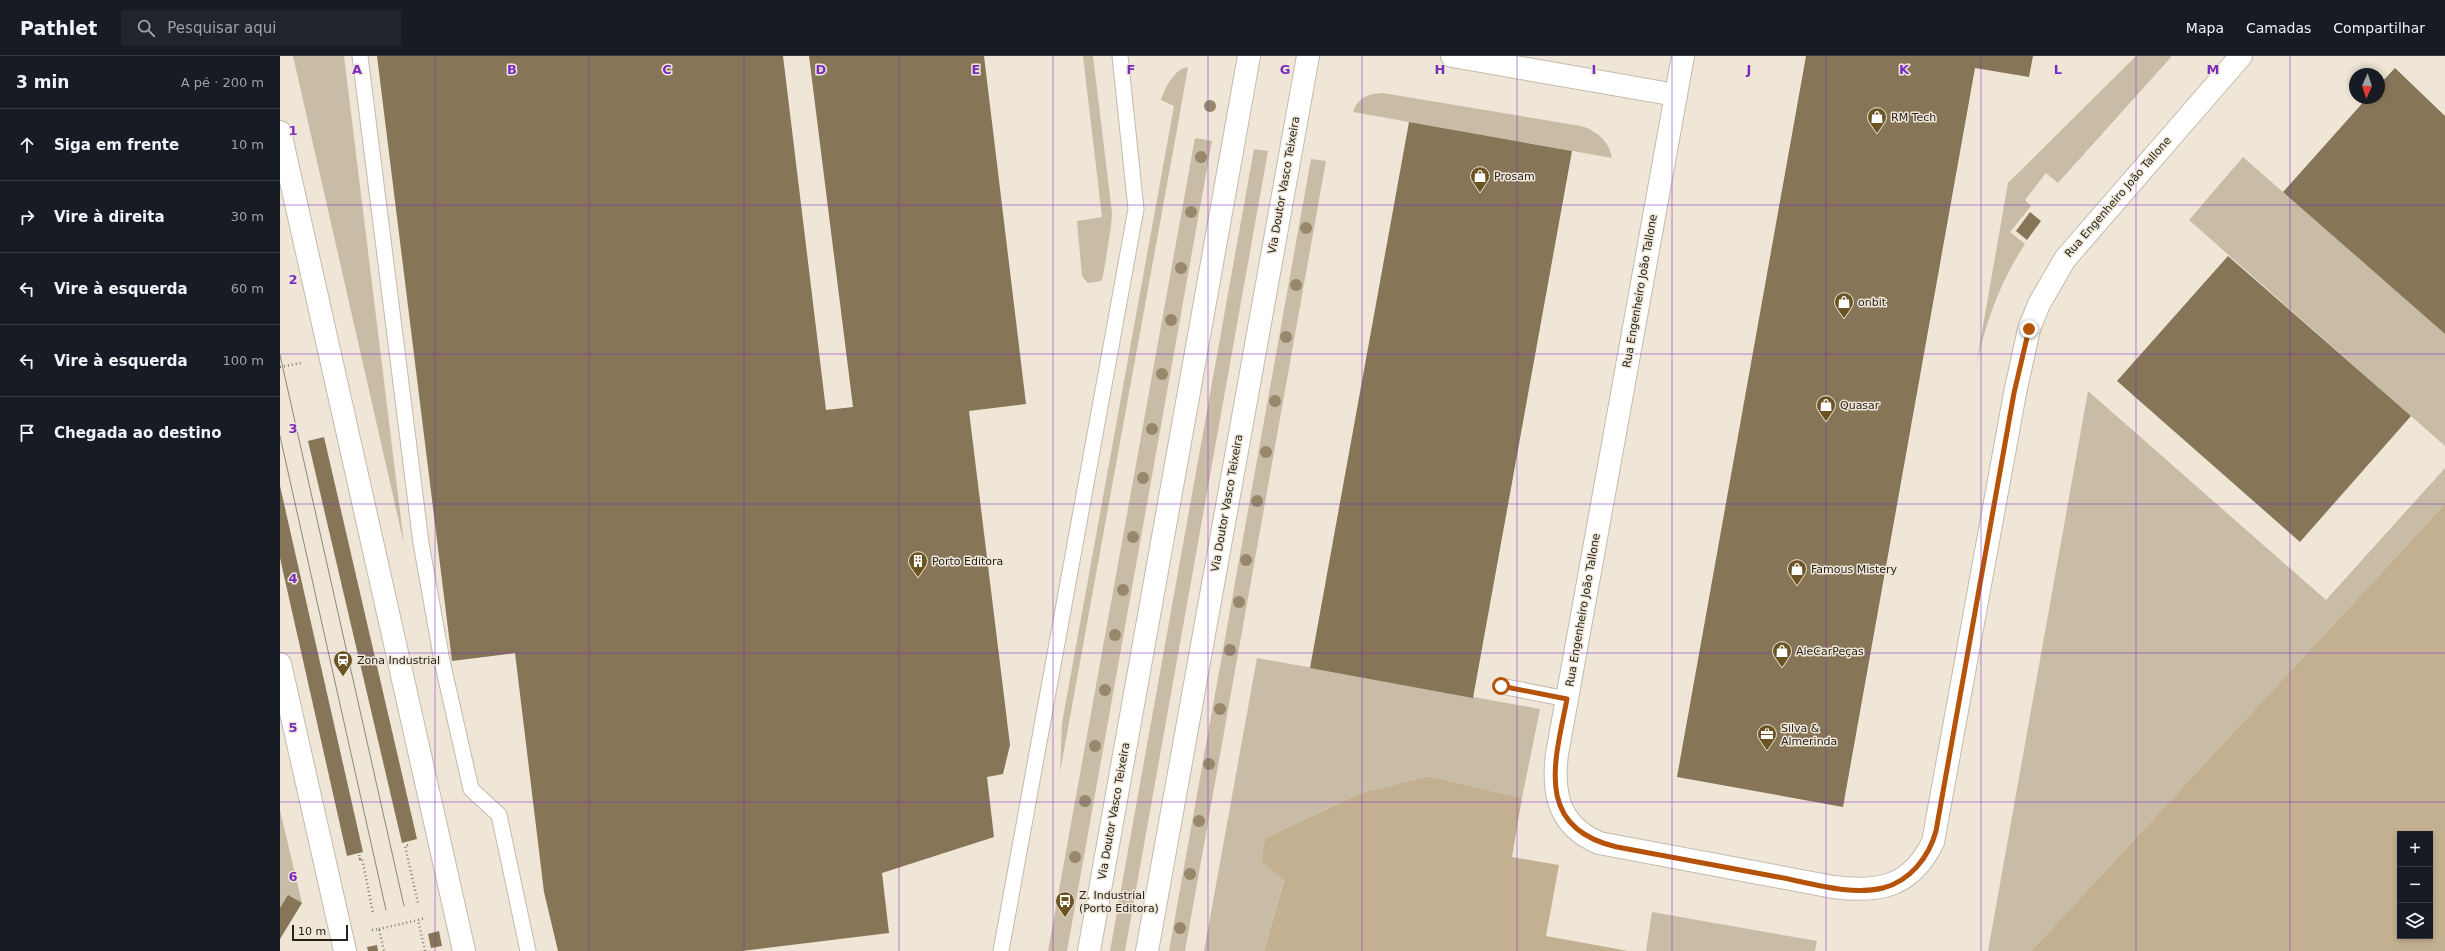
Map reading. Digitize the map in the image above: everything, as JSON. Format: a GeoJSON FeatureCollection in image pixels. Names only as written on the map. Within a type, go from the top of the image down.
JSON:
{"type":"FeatureCollection","features":[{"type":"Feature","properties":{"kind":"main road","name":"Via Doutor Vasco Teixeira"},"geometry":{"type":"LineString","coordinates":[[1089,951],[1249,56]]}},
{"type":"Feature","properties":{"kind":"main road","name":"Via Doutor Vasco Teixeira"},"geometry":{"type":"LineString","coordinates":[[1147,951],[1308,56]]}},
{"type":"Feature","properties":{"kind":"main road"},"geometry":{"type":"LineString","coordinates":[[1452,56],[1676,96]]}},
{"type":"Feature","properties":{"kind":"main road","name":"Rua Engenheiro João Tallone"},"geometry":{"type":"LineString","coordinates":[[1683,56],[1556,754],[1555,790],[1562,811],[1585,837],[1617,847],[1851,889],[1884,887],[1896,883],[1915,869],[1928,852],[1936,831],[2016,386],[2029,329],[2039,304],[2058,270],[2084,236],[2241,56]]}},
{"type":"Feature","properties":{"kind":"main road"},"geometry":{"type":"LineString","coordinates":[[280,132],[464,951]]}},
{"type":"Feature","properties":{"kind":"main road"},"geometry":{"type":"LineString","coordinates":[[280,664],[345,951]]}},
{"type":"Feature","properties":{"kind":"lane"},"geometry":{"type":"LineString","coordinates":[[360,56],[421,543],[442,661],[471,789],[499,815],[528,951]]}},
{"type":"Feature","properties":{"kind":"lane"},"geometry":{"type":"LineString","coordinates":[[1001,951],[1136,209],[1120,56]]}},
{"type":"Feature","properties":{"kind":"lane"},"geometry":{"type":"LineString","coordinates":[[1501,686],[1567,699]]}},
{"type":"Feature","properties":{"kind":"path"},"geometry":{"type":"LineString","coordinates":[[280,508],[360,859],[362,858],[373,913]]}},
{"type":"Feature","properties":{"kind":"path"},"geometry":{"type":"LineString","coordinates":[[408,845],[405,846],[418,903]]}},
{"type":"Feature","properties":{"kind":"path"},"geometry":{"type":"LineString","coordinates":[[355,867],[353,860],[360,859]]}},
{"type":"Feature","properties":{"kind":"path"},"geometry":{"type":"LineString","coordinates":[[368,925],[369,931],[430,917]]}},
{"type":"Feature","properties":{"kind":"path"},"geometry":{"type":"LineString","coordinates":[[418,920],[425,951]]}},
{"type":"Feature","properties":{"kind":"path"},"geometry":{"type":"LineString","coordinates":[[379,929],[384,951]]}},
{"type":"Feature","properties":{"kind":"shaded area"},"geometry":{"type":"Polygon","coordinates":[[[293,56],[344,56],[404,544],[293,56]]]}},
{"type":"Feature","properties":{"kind":"shaded area"},"geometry":{"type":"Polygon","coordinates":[[[1083,56],[1093,56],[1112,213],[1103,276],[1101,281],[1088,283],[1082,276],[1077,221],[1102,217],[1083,56]]]}},
{"type":"Feature","properties":{"kind":"shaded area"},"geometry":{"type":"Polygon","coordinates":[[[2136,56],[2172,56],[2058,183],[2046,173],[2025,200],[2031,206],[2010,232],[2025,244],[2001,288],[1989,318],[1976,366],[2008,183],[2136,56]]]}},
{"type":"Feature","properties":{"kind":"shaded area"},"geometry":{"type":"Polygon","coordinates":[[[1188,67],[1060,772],[1062,723],[1174,106],[1161,100],[1174,75],[1183,68],[1188,67]]]}},
{"type":"Feature","properties":{"kind":"shaded area"},"geometry":{"type":"Polygon","coordinates":[[[1383,93],[1581,126],[1597,134],[1605,142],[1612,158],[1353,112],[1355,107],[1364,97],[1383,93]]]}},
{"type":"Feature","properties":{"kind":"shaded area"},"geometry":{"type":"Polygon","coordinates":[[[1195,138],[1212,141],[1067,951],[1048,951],[1195,138]]]}},
{"type":"Feature","properties":{"kind":"shaded area"},"geometry":{"type":"Polygon","coordinates":[[[1254,149],[1268,151],[1125,951],[1110,951],[1254,149]]]}},
{"type":"Feature","properties":{"kind":"shaded area"},"geometry":{"type":"Polygon","coordinates":[[[2243,157],[2445,334],[2445,446],[2189,220],[2243,157]]]}},
{"type":"Feature","properties":{"kind":"shaded area"},"geometry":{"type":"Polygon","coordinates":[[[1311,159],[1326,161],[1185,951],[1169,951],[1311,159]]]}},
{"type":"Feature","properties":{"kind":"shaded area"},"geometry":{"type":"Polygon","coordinates":[[[2088,391],[2326,600],[2445,468],[2445,504],[2031,951],[1988,951],[2088,391]]]}},
{"type":"Feature","properties":{"kind":"shaded area"},"geometry":{"type":"Polygon","coordinates":[[[2445,504],[2445,951],[2031,951],[2445,504]]]}},
{"type":"Feature","properties":{"kind":"shaded area"},"geometry":{"type":"Polygon","coordinates":[[[1257,658],[1540,709],[1522,798],[1428,776],[1361,793],[1265,838],[1261,861],[1284,879],[1264,951],[1204,951],[1257,658]]]}},
{"type":"Feature","properties":{"kind":"shaded area"},"geometry":{"type":"Polygon","coordinates":[[[1428,776],[1522,798],[1512,857],[1559,865],[1546,936],[1628,951],[1264,951],[1284,880],[1261,861],[1265,838],[1361,793],[1428,776]]]}},
{"type":"Feature","properties":{"kind":"shaded area"},"geometry":{"type":"Polygon","coordinates":[[[280,810],[302,903],[280,908],[280,810]]]}},
{"type":"Feature","properties":{"kind":"shaded area"},"geometry":{"type":"Polygon","coordinates":[[[1652,912],[1817,941],[1815,951],[1646,951],[1652,912]]]}},
{"type":"Feature","properties":{"kind":"building"},"geometry":{"type":"Polygon","coordinates":[[[377,56],[783,56],[826,410],[853,407],[809,56],[984,56],[1026,404],[969,411],[1010,745],[1003,774],[987,777],[994,837],[882,873],[889,933],[742,951],[558,951],[544,892],[515,653],[452,661],[377,56]]]}},
{"type":"Feature","properties":{"kind":"building"},"geometry":{"type":"Polygon","coordinates":[[[1806,56],[2033,56],[2029,77],[1975,68],[1843,807],[1677,777],[1806,56]]]}},
{"type":"Feature","properties":{"kind":"building"},"geometry":{"type":"Polygon","coordinates":[[[2395,68],[2445,116],[2445,334],[2283,192],[2362,104],[2385,104],[2385,79],[2395,68]]]}},
{"type":"Feature","properties":{"kind":"building"},"geometry":{"type":"Polygon","coordinates":[[[1409,122],[1572,151],[1473,698],[1310,668],[1409,122]]]}},
{"type":"Feature","properties":{"kind":"building"},"geometry":{"type":"Polygon","coordinates":[[[2030,212],[2041,221],[2027,240],[2016,231],[2030,212]]]}},
{"type":"Feature","properties":{"kind":"building"},"geometry":{"type":"Polygon","coordinates":[[[2228,256],[2411,416],[2300,542],[2117,381],[2228,256]]]}},
{"type":"Feature","properties":{"kind":"building"},"geometry":{"type":"Polygon","coordinates":[[[324,437],[417,839],[402,843],[308,441],[324,437]]]}},
{"type":"Feature","properties":{"kind":"building"},"geometry":{"type":"Polygon","coordinates":[[[280,486],[363,852],[347,856],[280,558],[280,486]]]}},
{"type":"Feature","properties":{"kind":"building"},"geometry":{"type":"Polygon","coordinates":[[[288,895],[302,903],[280,939],[280,908],[288,895]]]}},
{"type":"Feature","properties":{"kind":"building"},"geometry":{"type":"Polygon","coordinates":[[[439,931],[442,946],[431,948],[428,934],[439,931]]]}},
{"type":"Feature","properties":{"kind":"building"},"geometry":{"type":"Polygon","coordinates":[[[377,945],[378,951],[368,951],[367,947],[377,945]]]}},
{"type":"Feature","properties":{"kind":"tram line"},"geometry":{"type":"LineString","coordinates":[[280,355],[404,906]]}},
{"type":"Feature","properties":{"kind":"tram line"},"geometry":{"type":"LineString","coordinates":[[280,436],[386,910]]}},
{"type":"Feature","properties":{"kind":"place","name":"RM Tech"},"geometry":{"type":"Point","coordinates":[1877,134]}},
{"type":"Feature","properties":{"kind":"place","name":"Prosam"},"geometry":{"type":"Point","coordinates":[1480,193]}},
{"type":"Feature","properties":{"kind":"place","name":"onbit"},"geometry":{"type":"Point","coordinates":[1844,319]}},
{"type":"Feature","properties":{"kind":"place","name":"Quasar"},"geometry":{"type":"Point","coordinates":[1826,422]}},
{"type":"Feature","properties":{"kind":"place","name":"Porto Editora"},"geometry":{"type":"Point","coordinates":[918,578]}},
{"type":"Feature","properties":{"kind":"place","name":"Famous Mistery"},"geometry":{"type":"Point","coordinates":[1797,586]}},
{"type":"Feature","properties":{"kind":"place","name":"AleCarPeças"},"geometry":{"type":"Point","coordinates":[1782,668]}},
{"type":"Feature","properties":{"kind":"place","name":"Zona Industrial"},"geometry":{"type":"Point","coordinates":[343,677]}},
{"type":"Feature","properties":{"kind":"place","name":"Silva & Almerinda"},"geometry":{"type":"Point","coordinates":[1767,751]}},
{"type":"Feature","properties":{"kind":"place","name":"Z. Industrial (Porto Editora)"},"geometry":{"type":"Point","coordinates":[1065,918]}},
{"type":"Feature","properties":{"kind":"route"},"geometry":{"type":"LineString","coordinates":[[1501,686],[1567,699],[1556,754],[1554,775],[1555,790],[1562,811],[1568,820],[1585,837],[1599,843],[1617,847],[1833,887],[1861,890],[1874,889],[1896,883],[1922,862],[1933,842],[1936,831],[2014,393],[2029,329]]}}]}
